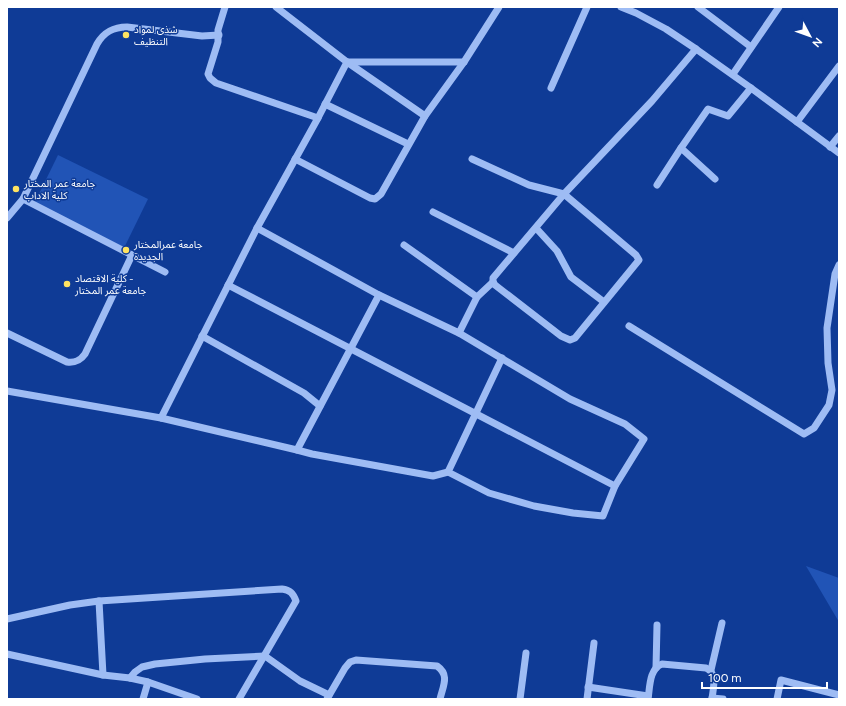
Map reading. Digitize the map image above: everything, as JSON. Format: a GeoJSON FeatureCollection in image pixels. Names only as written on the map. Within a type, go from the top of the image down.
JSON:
{"type":"FeatureCollection","features":[{"type":"Feature","properties":{"kind":"street"},"geometry":{"type":"LineString","coordinates":[[225,7],[218,30],[218,42],[208,74],[210,78],[216,83],[318,118]]}},
{"type":"Feature","properties":{"kind":"street"},"geometry":{"type":"LineString","coordinates":[[276,7],[347,62],[425,116]]}},
{"type":"Feature","properties":{"kind":"street"},"geometry":{"type":"LineString","coordinates":[[295,159],[370,198],[375,199],[381,194],[425,116],[464,62],[499,7]]}},
{"type":"Feature","properties":{"kind":"street"},"geometry":{"type":"LineString","coordinates":[[551,88],[587,7]]}},
{"type":"Feature","properties":{"kind":"street"},"geometry":{"type":"LineString","coordinates":[[621,7],[666,29],[696,49],[733,74],[839,153]]}},
{"type":"Feature","properties":{"kind":"street"},"geometry":{"type":"LineString","coordinates":[[698,7],[751,47]]}},
{"type":"Feature","properties":{"kind":"street"},"geometry":{"type":"LineString","coordinates":[[733,74],[777,7]]}},
{"type":"Feature","properties":{"kind":"street"},"geometry":{"type":"LineString","coordinates":[[7,218],[23,200],[96,44],[106,32],[120,27],[127,27],[202,36],[219,35]]}},
{"type":"Feature","properties":{"kind":"street"},"geometry":{"type":"LineString","coordinates":[[459,333],[477,297],[493,282],[493,278],[564,194],[652,101],[696,49]]}},
{"type":"Feature","properties":{"kind":"street"},"geometry":{"type":"LineString","coordinates":[[347,62],[464,62]]}},
{"type":"Feature","properties":{"kind":"street"},"geometry":{"type":"LineString","coordinates":[[161,418],[257,228],[347,62]]}},
{"type":"Feature","properties":{"kind":"street"},"geometry":{"type":"LineString","coordinates":[[797,122],[839,66]]}},
{"type":"Feature","properties":{"kind":"street"},"geometry":{"type":"LineString","coordinates":[[657,185],[708,109],[728,116],[752,88]]}},
{"type":"Feature","properties":{"kind":"street"},"geometry":{"type":"LineString","coordinates":[[325,104],[408,144]]}},
{"type":"Feature","properties":{"kind":"street"},"geometry":{"type":"LineString","coordinates":[[830,147],[839,136]]}},
{"type":"Feature","properties":{"kind":"street"},"geometry":{"type":"LineString","coordinates":[[681,148],[715,179]]}},
{"type":"Feature","properties":{"kind":"street"},"geometry":{"type":"LineString","coordinates":[[472,159],[530,185],[564,194],[636,255],[639,260],[575,338],[570,340],[561,336],[493,282]]}},
{"type":"Feature","properties":{"kind":"street"},"geometry":{"type":"LineString","coordinates":[[23,200],[165,272]]}},
{"type":"Feature","properties":{"kind":"street"},"geometry":{"type":"LineString","coordinates":[[433,212],[514,253]]}},
{"type":"Feature","properties":{"kind":"street"},"geometry":{"type":"LineString","coordinates":[[7,391],[161,418],[312,454],[433,476],[448,472],[489,493],[534,506],[573,513],[603,516],[615,486],[644,439],[625,424],[570,399],[459,333],[380,296],[257,228]]}},
{"type":"Feature","properties":{"kind":"street"},"geometry":{"type":"LineString","coordinates":[[536,228],[557,251],[571,276],[604,302]]}},
{"type":"Feature","properties":{"kind":"street"},"geometry":{"type":"LineString","coordinates":[[404,245],[477,297]]}},
{"type":"Feature","properties":{"kind":"street"},"geometry":{"type":"LineString","coordinates":[[7,332],[67,362],[75,362],[79,360],[85,354],[132,255]]}},
{"type":"Feature","properties":{"kind":"street"},"geometry":{"type":"LineString","coordinates":[[629,326],[804,434],[814,428],[829,405],[832,390],[828,363],[827,328],[836,274],[839,266]]}},
{"type":"Feature","properties":{"kind":"street"},"geometry":{"type":"LineString","coordinates":[[228,285],[615,486]]}},
{"type":"Feature","properties":{"kind":"street"},"geometry":{"type":"LineString","coordinates":[[297,450],[350,349],[380,296]]}},
{"type":"Feature","properties":{"kind":"street"},"geometry":{"type":"LineString","coordinates":[[202,336],[304,393],[320,406]]}},
{"type":"Feature","properties":{"kind":"street"},"geometry":{"type":"LineString","coordinates":[[448,472],[502,358]]}},
{"type":"Feature","properties":{"kind":"street"},"geometry":{"type":"LineString","coordinates":[[7,619],[70,605],[99,601],[282,589],[289,590],[294,594],[296,601],[239,699]]}},
{"type":"Feature","properties":{"kind":"street"},"geometry":{"type":"LineString","coordinates":[[99,601],[103,675]]}},
{"type":"Feature","properties":{"kind":"street"},"geometry":{"type":"LineString","coordinates":[[722,623],[711,670],[714,678],[712,698],[723,699]]}},
{"type":"Feature","properties":{"kind":"street"},"geometry":{"type":"LineString","coordinates":[[656,668],[657,625]]}},
{"type":"Feature","properties":{"kind":"street"},"geometry":{"type":"LineString","coordinates":[[587,699],[594,643]]}},
{"type":"Feature","properties":{"kind":"street"},"geometry":{"type":"LineString","coordinates":[[520,699],[526,653]]}},
{"type":"Feature","properties":{"kind":"street"},"geometry":{"type":"LineString","coordinates":[[7,654],[103,675],[148,682],[185,697],[198,699]]}},
{"type":"Feature","properties":{"kind":"street"},"geometry":{"type":"LineString","coordinates":[[130,678],[142,667],[154,664],[205,659],[264,656],[300,681],[328,697],[350,662],[356,660],[437,666],[443,670],[445,676],[440,699]]}},
{"type":"Feature","properties":{"kind":"street"},"geometry":{"type":"LineString","coordinates":[[588,687],[648,697],[651,677],[656,668],[662,664],[706,668],[711,670]]}},
{"type":"Feature","properties":{"kind":"street"},"geometry":{"type":"LineString","coordinates":[[777,699],[781,680],[839,695]]}},
{"type":"Feature","properties":{"kind":"street"},"geometry":{"type":"LineString","coordinates":[[143,699],[148,682]]}},
{"type":"Feature","properties":{"kind":"shaded area"},"geometry":{"type":"Polygon","coordinates":[[[58,155],[148,199],[124,248],[34,204],[58,155]]]}},
{"type":"Feature","properties":{"kind":"shaded area"},"geometry":{"type":"Polygon","coordinates":[[[806,566],[839,578],[839,622],[806,566]]]}},
{"type":"Feature","properties":{"kind":"place","name":"شذى لمواد التنظيف"},"geometry":{"type":"Point","coordinates":[126,35]}},
{"type":"Feature","properties":{"kind":"place","name":"جامعة عمر المختار كلية الاداب"},"geometry":{"type":"Point","coordinates":[16,189]}},
{"type":"Feature","properties":{"kind":"place","name":"جامعة عمرالمختار الجديدة"},"geometry":{"type":"Point","coordinates":[126,250]}},
{"type":"Feature","properties":{"kind":"place","name":"كلية الاقتصاد - جامعة عمر المختار"},"geometry":{"type":"Point","coordinates":[67,284]}}]}
